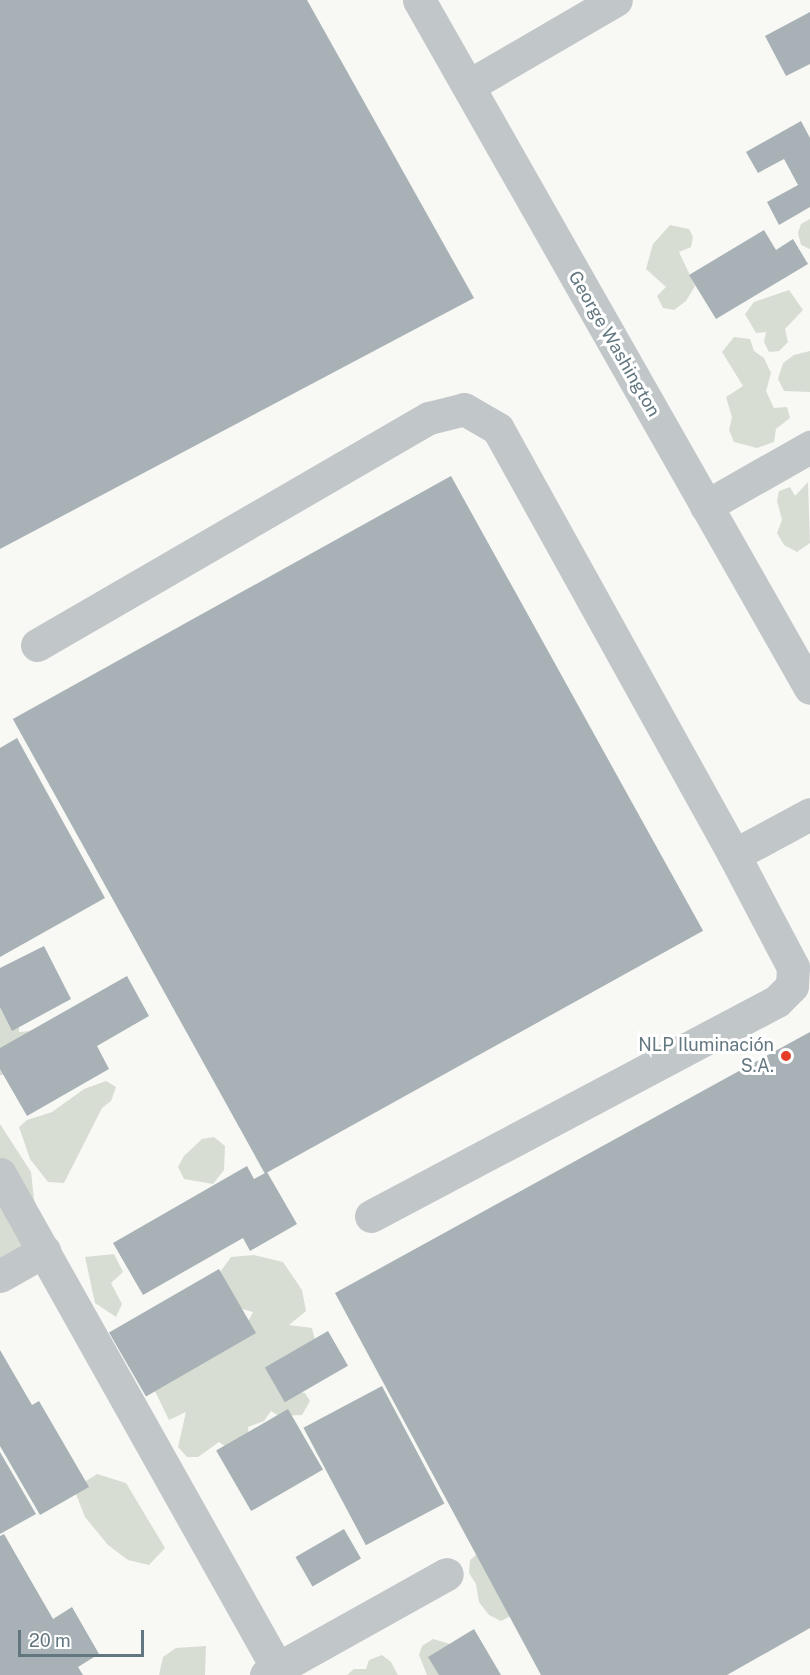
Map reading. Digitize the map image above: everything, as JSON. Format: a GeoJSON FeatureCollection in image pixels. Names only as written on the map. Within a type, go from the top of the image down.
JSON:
{"type":"FeatureCollection","features":[{"type":"Feature","properties":{"kind":"street","name":"George Washington"},"geometry":{"type":"LineString","coordinates":[[419,0],[810,688]]}},
{"type":"Feature","properties":{"kind":"street"},"geometry":{"type":"LineString","coordinates":[[468,86],[616,0]]}},
{"type":"Feature","properties":{"kind":"street"},"geometry":{"type":"LineString","coordinates":[[37,645],[429,418],[464,409],[498,429],[734,855],[793,967],[792,986],[777,1001],[371,1215]]}},
{"type":"Feature","properties":{"kind":"street"},"geometry":{"type":"LineString","coordinates":[[706,506],[810,447]]}},
{"type":"Feature","properties":{"kind":"street"},"geometry":{"type":"LineString","coordinates":[[734,855],[810,814]]}},
{"type":"Feature","properties":{"kind":"street"},"geometry":{"type":"LineString","coordinates":[[0,1174],[275,1673],[447,1574]]}},
{"type":"Feature","properties":{"kind":"street"},"geometry":{"type":"LineString","coordinates":[[0,1276],[44,1251]]}},
{"type":"Feature","properties":{"kind":"shaded area"},"geometry":{"type":"Polygon","coordinates":[[[810,219],[810,249],[801,245],[798,233],[801,224],[810,219]]]}},
{"type":"Feature","properties":{"kind":"shaded area"},"geometry":{"type":"Polygon","coordinates":[[[670,225],[689,229],[693,237],[691,247],[679,252],[695,286],[686,301],[674,310],[663,308],[657,296],[666,287],[646,269],[653,244],[670,225]]]}},
{"type":"Feature","properties":{"kind":"shaded area"},"geometry":{"type":"Polygon","coordinates":[[[789,290],[803,310],[785,329],[788,342],[779,351],[769,352],[764,342],[766,332],[756,333],[745,314],[754,302],[789,290]]]}},
{"type":"Feature","properties":{"kind":"shaded area"},"geometry":{"type":"Polygon","coordinates":[[[734,337],[750,339],[754,351],[764,358],[771,373],[766,391],[774,408],[787,407],[790,418],[776,429],[774,442],[757,448],[734,442],[729,430],[732,417],[726,397],[743,386],[722,352],[734,337]]]}},
{"type":"Feature","properties":{"kind":"shaded area"},"geometry":{"type":"Polygon","coordinates":[[[810,351],[810,392],[784,391],[778,379],[783,363],[794,355],[810,351]]]}},
{"type":"Feature","properties":{"kind":"shaded area"},"geometry":{"type":"Polygon","coordinates":[[[808,482],[810,543],[797,552],[784,545],[777,533],[782,520],[777,501],[779,491],[790,487],[795,496],[808,482]]]}},
{"type":"Feature","properties":{"kind":"shaded area"},"geometry":{"type":"Polygon","coordinates":[[[0,990],[19,1018],[19,1032],[30,1031],[7,1075],[0,1075],[0,990]]]}},
{"type":"Feature","properties":{"kind":"shaded area"},"geometry":{"type":"Polygon","coordinates":[[[106,1081],[116,1087],[111,1101],[102,1108],[64,1183],[48,1182],[30,1159],[19,1127],[27,1120],[52,1112],[84,1089],[106,1081]]]}},
{"type":"Feature","properties":{"kind":"shaded area"},"geometry":{"type":"Polygon","coordinates":[[[0,1124],[31,1172],[36,1217],[29,1238],[0,1277],[0,1124]]]}},
{"type":"Feature","properties":{"kind":"shaded area"},"geometry":{"type":"Polygon","coordinates":[[[214,1137],[225,1146],[224,1170],[213,1184],[184,1179],[178,1167],[184,1156],[202,1139],[214,1137]]]}},
{"type":"Feature","properties":{"kind":"shaded area"},"geometry":{"type":"Polygon","coordinates":[[[114,1254],[123,1272],[111,1283],[122,1304],[116,1317],[95,1303],[85,1257],[114,1254]]]}},
{"type":"Feature","properties":{"kind":"shaded area"},"geometry":{"type":"Polygon","coordinates":[[[254,1255],[283,1262],[302,1290],[306,1311],[289,1325],[312,1328],[315,1340],[290,1390],[305,1393],[310,1401],[302,1415],[279,1416],[271,1411],[264,1421],[248,1427],[249,1438],[226,1447],[219,1442],[198,1457],[187,1457],[178,1447],[186,1412],[169,1420],[152,1385],[245,1327],[253,1312],[232,1306],[215,1279],[231,1257],[254,1255]]]}},
{"type":"Feature","properties":{"kind":"shaded area"},"geometry":{"type":"Polygon","coordinates":[[[97,1474],[126,1483],[165,1548],[149,1565],[128,1560],[108,1545],[85,1517],[74,1489],[97,1474]]]}},
{"type":"Feature","properties":{"kind":"shaded area"},"geometry":{"type":"Polygon","coordinates":[[[476,1555],[485,1558],[518,1612],[501,1621],[489,1615],[479,1602],[476,1584],[469,1573],[470,1560],[476,1555]]]}},
{"type":"Feature","properties":{"kind":"shaded area"},"geometry":{"type":"Polygon","coordinates":[[[433,1639],[457,1646],[464,1675],[427,1675],[419,1655],[422,1646],[433,1639]]]}},
{"type":"Feature","properties":{"kind":"shaded area"},"geometry":{"type":"Polygon","coordinates":[[[206,1646],[205,1675],[159,1675],[163,1657],[176,1648],[206,1646]]]}},
{"type":"Feature","properties":{"kind":"shaded area"},"geometry":{"type":"Polygon","coordinates":[[[382,1655],[391,1662],[398,1675],[347,1675],[354,1669],[366,1669],[369,1660],[382,1655]]]}},
{"type":"Feature","properties":{"kind":"building"},"geometry":{"type":"Polygon","coordinates":[[[0,0],[307,0],[474,298],[0,549],[0,0]]]}},
{"type":"Feature","properties":{"kind":"building"},"geometry":{"type":"Polygon","coordinates":[[[810,12],[810,64],[786,76],[765,36],[810,12]]]}},
{"type":"Feature","properties":{"kind":"building"},"geometry":{"type":"Polygon","coordinates":[[[801,121],[810,138],[810,207],[779,225],[767,202],[798,185],[784,159],[758,173],[746,152],[801,121]]]}},
{"type":"Feature","properties":{"kind":"building"},"geometry":{"type":"Polygon","coordinates":[[[764,230],[776,250],[793,239],[808,264],[716,319],[689,275],[764,230]]]}},
{"type":"Feature","properties":{"kind":"building"},"geometry":{"type":"Polygon","coordinates":[[[451,476],[703,931],[265,1174],[13,719],[451,476]]]}},
{"type":"Feature","properties":{"kind":"building"},"geometry":{"type":"Polygon","coordinates":[[[17,738],[105,898],[0,957],[0,748],[17,738]]]}},
{"type":"Feature","properties":{"kind":"building"},"geometry":{"type":"Polygon","coordinates":[[[44,946],[71,999],[12,1031],[0,1007],[0,968],[44,946]]]}},
{"type":"Feature","properties":{"kind":"building"},"geometry":{"type":"Polygon","coordinates":[[[127,976],[149,1016],[97,1046],[109,1069],[27,1116],[0,1069],[0,1048],[127,976]]]}},
{"type":"Feature","properties":{"kind":"building"},"geometry":{"type":"Polygon","coordinates":[[[810,1032],[810,1628],[727,1675],[541,1675],[335,1293],[810,1032]]]}},
{"type":"Feature","properties":{"kind":"building"},"geometry":{"type":"Polygon","coordinates":[[[247,1166],[254,1179],[267,1172],[297,1224],[250,1251],[243,1238],[143,1295],[113,1243],[247,1166]]]}},
{"type":"Feature","properties":{"kind":"building"},"geometry":{"type":"Polygon","coordinates":[[[219,1269],[256,1333],[146,1397],[109,1332],[219,1269]]]}},
{"type":"Feature","properties":{"kind":"building"},"geometry":{"type":"Polygon","coordinates":[[[328,1331],[348,1366],[285,1402],[265,1368],[328,1331]]]}},
{"type":"Feature","properties":{"kind":"building"},"geometry":{"type":"Polygon","coordinates":[[[0,1350],[32,1405],[39,1401],[89,1487],[40,1515],[0,1446],[0,1350]]]}},
{"type":"Feature","properties":{"kind":"building"},"geometry":{"type":"Polygon","coordinates":[[[382,1386],[444,1503],[366,1545],[303,1428],[382,1386]]]}},
{"type":"Feature","properties":{"kind":"building"},"geometry":{"type":"Polygon","coordinates":[[[288,1409],[323,1470],[251,1511],[216,1450],[288,1409]]]}},
{"type":"Feature","properties":{"kind":"building"},"geometry":{"type":"Polygon","coordinates":[[[0,1452],[36,1514],[0,1534],[0,1452]]]}},
{"type":"Feature","properties":{"kind":"building"},"geometry":{"type":"Polygon","coordinates":[[[344,1529],[361,1558],[313,1586],[296,1557],[344,1529]]]}},
{"type":"Feature","properties":{"kind":"building"},"geometry":{"type":"Polygon","coordinates":[[[4,1534],[53,1619],[72,1607],[99,1654],[78,1667],[83,1675],[0,1675],[0,1536],[4,1534]]]}},
{"type":"Feature","properties":{"kind":"building"},"geometry":{"type":"Polygon","coordinates":[[[474,1629],[501,1675],[439,1675],[428,1657],[474,1629]]]}},
{"type":"Feature","properties":{"kind":"place","name":"NLP Iluminación S.A."},"geometry":{"type":"Point","coordinates":[786,1056]}}]}
